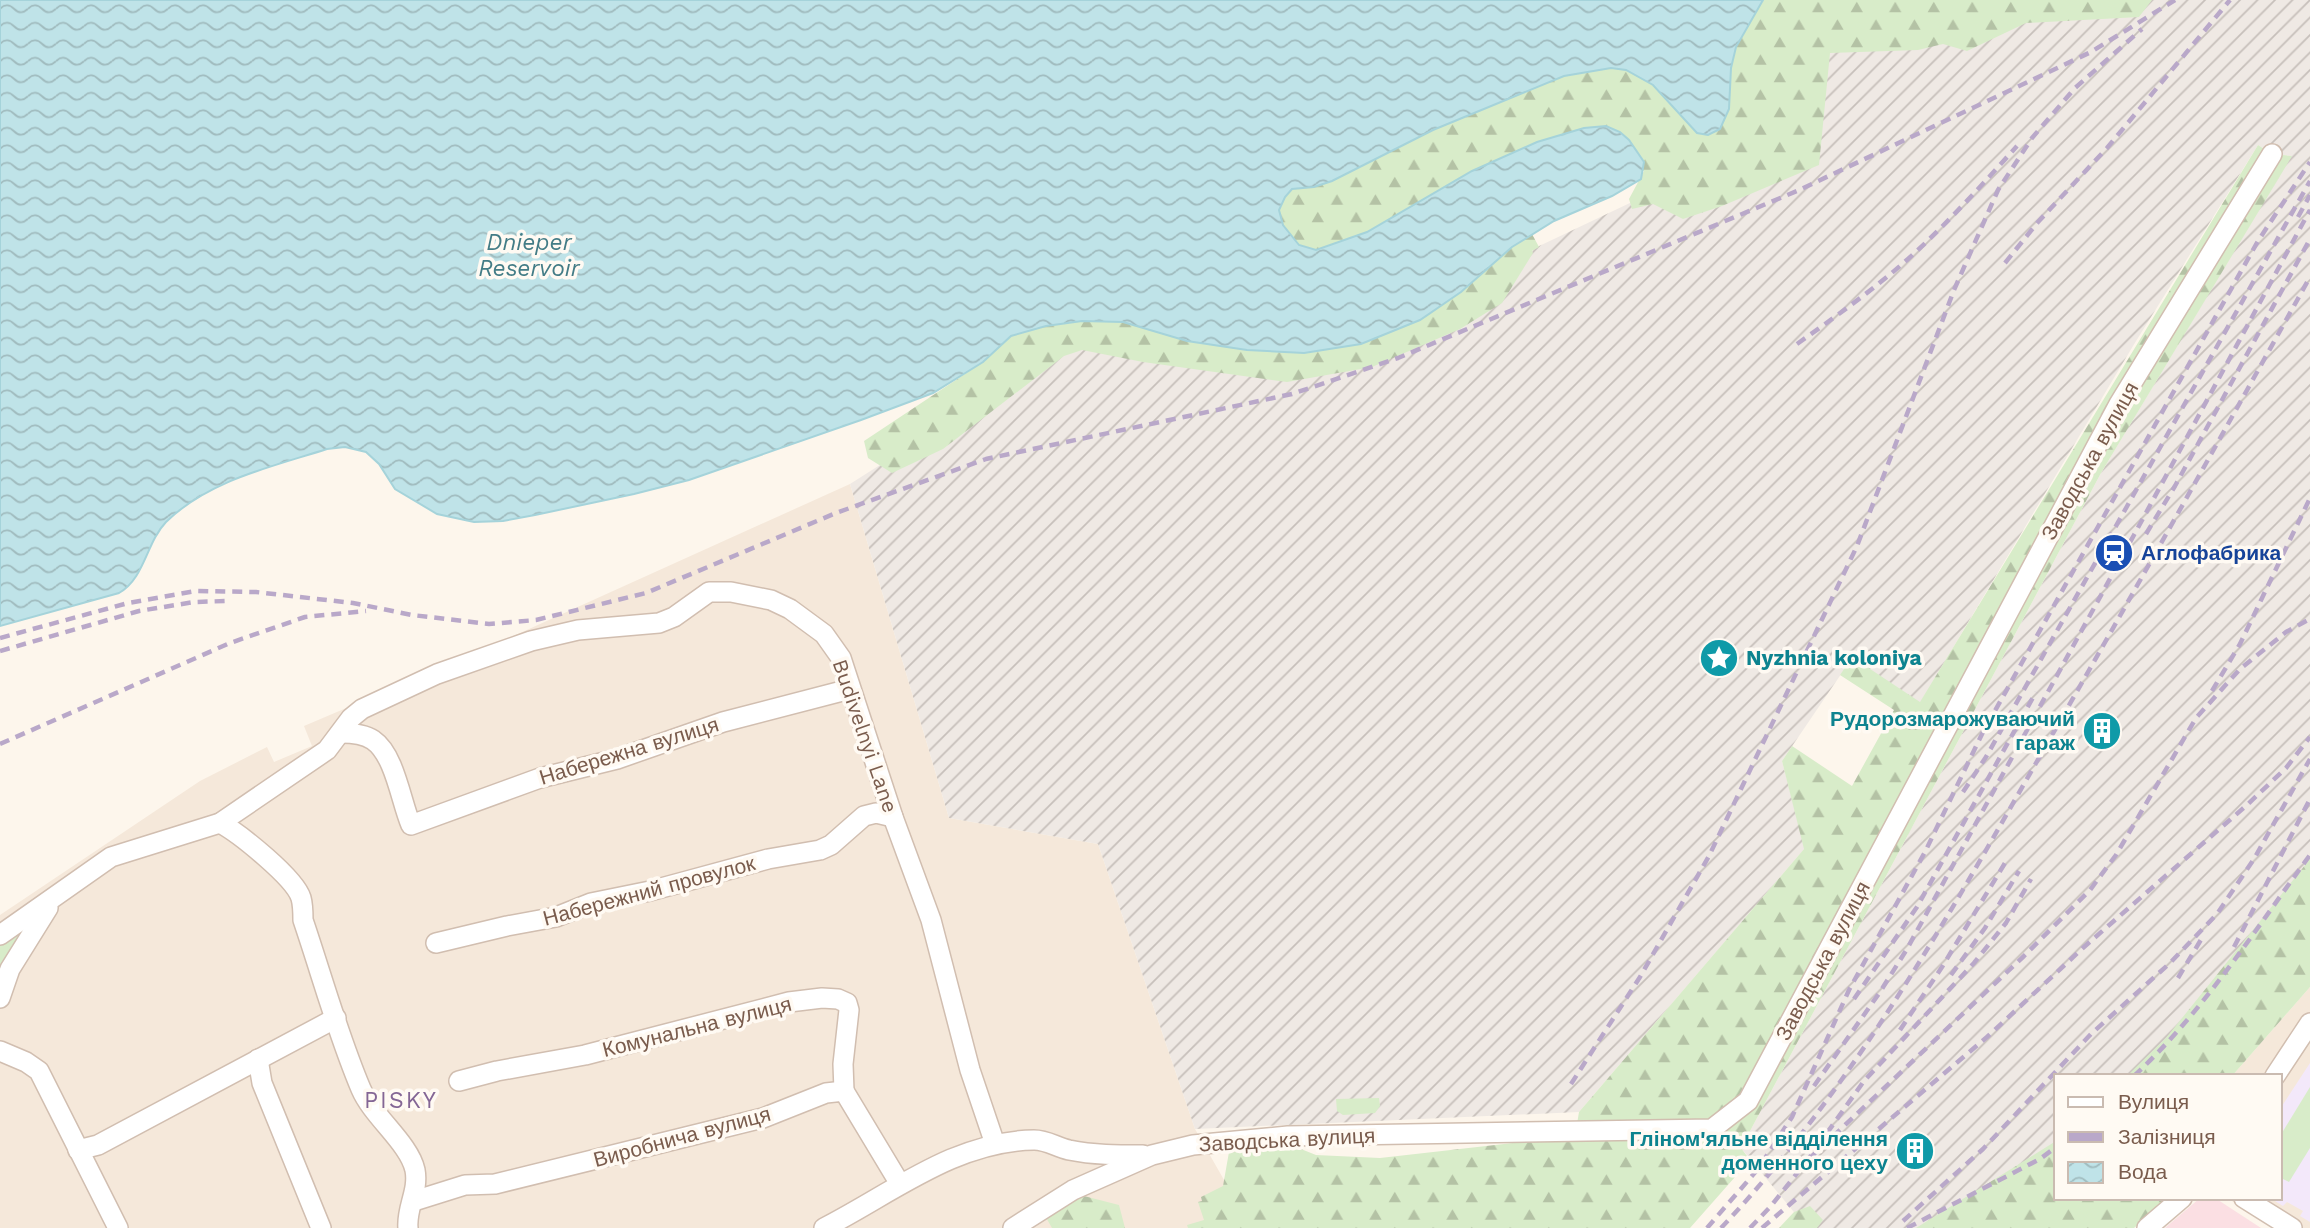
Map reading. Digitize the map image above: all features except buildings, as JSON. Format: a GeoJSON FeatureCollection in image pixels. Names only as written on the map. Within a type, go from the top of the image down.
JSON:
{"type":"FeatureCollection","features":[{"type":"Feature","properties":{"kind":"street","name":"Заводська вулиця"},"geometry":{"type":"LineString","coordinates":[[1013,1228],[1073,1190],[1152,1155],[1193,1145],[1288,1136],[1712,1129],[1748,1101],[2119,404],[2272,154]]}},
{"type":"Feature","properties":{"kind":"street","name":"Budivelnyi Lane"},"geometry":{"type":"LineString","coordinates":[[0,935],[111,857],[220,823],[327,750],[362,709],[437,674],[491,653],[578,630],[659,624],[674,617],[709,592],[718,591],[771,600],[790,609],[824,634],[841,658],[893,817],[931,920],[970,1070],[995,1143]]}},
{"type":"Feature","properties":{"kind":"street","name":"Набережна вулиця"},"geometry":{"type":"LineString","coordinates":[[341,733],[364,736],[380,746],[393,771],[411,825],[540,778],[617,759],[723,722],[850,689]]}},
{"type":"Feature","properties":{"kind":"street","name":"Набережний провулок"},"geometry":{"type":"LineString","coordinates":[[436,943],[556,917],[591,903],[650,891],[768,859],[820,850],[831,845],[864,816],[876,813],[893,817]]}},
{"type":"Feature","properties":{"kind":"street"},"geometry":{"type":"LineString","coordinates":[[220,823],[237,832],[257,849],[301,895],[303,920],[362,1092],[381,1121],[408,1153],[416,1180],[414,1201],[407,1220],[408,1228]]}},
{"type":"Feature","properties":{"kind":"street"},"geometry":{"type":"LineString","coordinates":[[0,998],[10,969],[56,895]]}},
{"type":"Feature","properties":{"kind":"street","name":"Комунальна вулиця"},"geometry":{"type":"LineString","coordinates":[[459,1081],[496,1071],[585,1055],[789,1002],[831,998],[843,1000],[849,1010],[844,1091]]}},
{"type":"Feature","properties":{"kind":"street"},"geometry":{"type":"LineString","coordinates":[[78,1150],[98,1144],[336,1018]]}},
{"type":"Feature","properties":{"kind":"street"},"geometry":{"type":"LineString","coordinates":[[2276,1074],[2310,1023]]}},
{"type":"Feature","properties":{"kind":"street"},"geometry":{"type":"LineString","coordinates":[[0,1051],[39,1071],[118,1228]]}},
{"type":"Feature","properties":{"kind":"street"},"geometry":{"type":"LineString","coordinates":[[258,1059],[262,1083],[321,1228]]}},
{"type":"Feature","properties":{"kind":"street"},"geometry":{"type":"LineString","coordinates":[[844,1091],[900,1184]]}},
{"type":"Feature","properties":{"kind":"street","name":"Виробнича вулиця"},"geometry":{"type":"LineString","coordinates":[[414,1201],[465,1185],[495,1184],[764,1118],[826,1093],[844,1091]]}},
{"type":"Feature","properties":{"kind":"street"},"geometry":{"type":"LineString","coordinates":[[824,1228],[900,1184],[963,1154],[995,1143],[1038,1140],[1063,1149],[1097,1156],[1152,1155]]}},
{"type":"Feature","properties":{"kind":"street"},"geometry":{"type":"LineString","coordinates":[[2147,1228],[2180,1200]]}},
{"type":"Feature","properties":{"kind":"street"},"geometry":{"type":"LineString","coordinates":[[2247,1200],[2291,1228]]}},
{"type":"Feature","properties":{"kind":"shaded area"},"geometry":{"type":"Polygon","coordinates":[[[2145,0],[2310,0],[2310,954],[2219,1074],[2054,1074],[2054,1199],[2009,1228],[1807,1228],[1741,1148],[2101,473],[2291,156],[2272,154],[2258,145],[2133,346],[1920,703],[1852,658],[1782,761],[1805,848],[1579,1112],[1195,1129],[1098,844],[949,818],[850,484],[1075,341],[1491,305],[1535,248],[1651,193],[1826,45],[2145,0]]]}},
{"type":"Feature","properties":{"kind":"shaded area"},"geometry":{"type":"Polygon","coordinates":[[[850,484],[949,818],[1098,844],[1195,1129],[1236,1201],[1214,1228],[0,1228],[0,915],[200,781],[267,747],[274,762],[312,746],[304,726],[478,652],[850,484]]]}},
{"type":"Feature","properties":{"kind":"shaded area"},"geometry":{"type":"Polygon","coordinates":[[[2310,987],[2310,1228],[2276,1228],[2230,1200],[2282,1200],[2282,1074],[2234,1074],[2310,987]]]}},
{"type":"Feature","properties":{"kind":"shaded area"},"geometry":{"type":"Polygon","coordinates":[[[2310,1063],[2310,1222],[2300,1216],[2303,1211],[2287,1202],[2283,1206],[2273,1200],[2282,1200],[2282,1106],[2310,1063]]]}},
{"type":"Feature","properties":{"kind":"shaded area"},"geometry":{"type":"Polygon","coordinates":[[[2198,1200],[2218,1200],[2261,1228],[2165,1228],[2198,1200]]]}},
{"type":"Feature","properties":{"kind":"green space"},"geometry":{"type":"Polygon","coordinates":[[[1763,0],[2152,0],[2139,17],[2026,23],[1967,51],[1943,44],[1918,50],[1830,53],[1819,165],[1722,206],[1683,219],[1653,204],[1632,209],[1629,199],[1644,171],[1472,171],[1367,232],[1316,250],[1299,245],[1283,225],[1279,210],[1292,189],[1314,187],[1332,181],[1433,130],[1564,76],[1611,68],[1626,70],[1653,85],[1697,133],[1708,135],[1720,129],[1729,109],[1731,68],[1736,47],[1763,0]]]}},
{"type":"Feature","properties":{"kind":"green space"},"geometry":{"type":"Polygon","coordinates":[[[2258,145],[2272,154],[2292,156],[2101,473],[1741,1148],[1750,1160],[1690,1228],[1188,1228],[1187,1225],[1204,1220],[1198,1202],[1202,1201],[1201,1197],[1223,1186],[1229,1152],[1291,1145],[1316,1155],[1380,1158],[1575,1136],[1579,1112],[1804,849],[1782,761],[1792,746],[1852,786],[1894,710],[1840,675],[1852,657],[1920,702],[2258,145]]]}},
{"type":"Feature","properties":{"kind":"green space"},"geometry":{"type":"Polygon","coordinates":[[[1532,234],[1539,247],[1532,251],[1502,303],[1460,329],[1372,367],[1287,382],[1143,362],[1082,350],[1064,356],[943,449],[892,473],[868,458],[864,441],[983,362],[1011,336],[1046,326],[1082,321],[1123,322],[1187,341],[1247,350],[1304,353],[1361,344],[1420,320],[1461,292],[1512,247],[1532,234]]]}},
{"type":"Feature","properties":{"kind":"green space"},"geometry":{"type":"Polygon","coordinates":[[[2310,859],[2310,987],[2234,1074],[2129,1074],[2166,1038],[2310,859]]]}},
{"type":"Feature","properties":{"kind":"green space"},"geometry":{"type":"Polygon","coordinates":[[[24,926],[26,930],[0,976],[0,943],[24,926]]]}},
{"type":"Feature","properties":{"kind":"green space"},"geometry":{"type":"Polygon","coordinates":[[[2310,1087],[2310,1148],[2289,1182],[2282,1178],[2282,1133],[2310,1087]]]}},
{"type":"Feature","properties":{"kind":"green space"},"geometry":{"type":"Polygon","coordinates":[[[1379,1098],[1380,1106],[1375,1113],[1343,1115],[1337,1111],[1336,1099],[1379,1098]]]}},
{"type":"Feature","properties":{"kind":"green space"},"geometry":{"type":"Polygon","coordinates":[[[2054,1142],[2054,1200],[2165,1200],[2164,1204],[2134,1228],[1916,1228],[2054,1142]]]}},
{"type":"Feature","properties":{"kind":"green space"},"geometry":{"type":"Polygon","coordinates":[[[1084,1196],[1119,1205],[1125,1228],[1052,1228],[1044,1214],[1084,1196]]]}},
{"type":"Feature","properties":{"kind":"green space"},"geometry":{"type":"Polygon","coordinates":[[[1810,1206],[1823,1220],[1817,1228],[1779,1228],[1794,1212],[1810,1206]]]}},
{"type":"Feature","properties":{"kind":"water","name":"Dnieper Reservoir"},"geometry":{"type":"Polygon","coordinates":[[[0,0],[1763,0],[1736,47],[1731,68],[1729,109],[1720,129],[1708,135],[1697,133],[1653,85],[1626,70],[1611,68],[1564,76],[1433,130],[1332,181],[1314,187],[1292,189],[1279,210],[1283,225],[1299,245],[1316,250],[1367,232],[1472,171],[1537,142],[1584,128],[1606,126],[1620,132],[1644,162],[1641,179],[1612,196],[1554,221],[1512,247],[1461,292],[1420,320],[1361,344],[1304,353],[1247,350],[1187,341],[1123,322],[1082,321],[1046,326],[1011,336],[983,362],[933,393],[861,420],[689,480],[503,521],[474,522],[437,514],[395,489],[379,464],[366,452],[345,447],[327,449],[242,476],[201,495],[159,530],[134,579],[119,593],[0,626],[0,0]]]}},
{"type":"Feature","properties":{"kind":"railway"},"geometry":{"type":"LineString","coordinates":[[0,638],[128,603],[196,591],[256,592],[353,603],[412,615],[489,624],[536,620],[646,593],[836,513],[986,459],[1292,394],[1398,358],[1797,191],[2091,52],[2175,0]]}},
{"type":"Feature","properties":{"kind":"railway"},"geometry":{"type":"LineString","coordinates":[[2005,263],[2038,222],[2107,148],[2230,0]]}},
{"type":"Feature","properties":{"kind":"railway"},"geometry":{"type":"LineString","coordinates":[[1571,1084],[1640,977],[1709,856],[1857,546],[1954,290],[1998,190],[2032,138],[2075,88],[2142,29]]}},
{"type":"Feature","properties":{"kind":"railway"},"geometry":{"type":"LineString","coordinates":[[1797,344],[1908,259],[2017,146]]}},
{"type":"Feature","properties":{"kind":"railway"},"geometry":{"type":"LineString","coordinates":[[1707,1228],[1758,1169],[1792,1117],[1849,990],[1925,852],[1982,734],[2258,241],[2310,162]]}},
{"type":"Feature","properties":{"kind":"railway"},"geometry":{"type":"LineString","coordinates":[[1963,792],[1986,757],[2310,181]]}},
{"type":"Feature","properties":{"kind":"railway"},"geometry":{"type":"LineString","coordinates":[[2298,217],[2310,195]]}},
{"type":"Feature","properties":{"kind":"railway"},"geometry":{"type":"LineString","coordinates":[[1814,1086],[1907,949],[2310,210]]}},
{"type":"Feature","properties":{"kind":"railway"},"geometry":{"type":"LineString","coordinates":[[2146,534],[2310,239]]}},
{"type":"Feature","properties":{"kind":"railway"},"geometry":{"type":"LineString","coordinates":[[1721,1228],[1768,1176],[1811,1121],[1853,1064],[1930,945],[2105,642],[2310,277]]}},
{"type":"Feature","properties":{"kind":"railway"},"geometry":{"type":"LineString","coordinates":[[2212,691],[2240,644],[2310,498]]}},
{"type":"Feature","properties":{"kind":"railway"},"geometry":{"type":"LineString","coordinates":[[0,651],[139,611],[194,602],[227,601]]}},
{"type":"Feature","properties":{"kind":"railway"},"geometry":{"type":"LineString","coordinates":[[0,744],[230,643],[305,617],[366,611]]}},
{"type":"Feature","properties":{"kind":"railway"},"geometry":{"type":"LineString","coordinates":[[1808,1160],[2090,890],[2116,855],[2196,718],[2240,669],[2286,632],[2310,619]]}},
{"type":"Feature","properties":{"kind":"railway"},"geometry":{"type":"LineString","coordinates":[[1854,999],[1917,907],[2036,692]]}},
{"type":"Feature","properties":{"kind":"railway"},"geometry":{"type":"LineString","coordinates":[[1762,1228],[1987,1037],[2084,947],[2247,805],[2286,768],[2310,737]]}},
{"type":"Feature","properties":{"kind":"railway"},"geometry":{"type":"LineString","coordinates":[[1903,1221],[1983,1149],[2091,1034],[2170,963],[2217,914],[2254,859],[2310,759]]}},
{"type":"Feature","properties":{"kind":"railway"},"geometry":{"type":"LineString","coordinates":[[2234,947],[2310,799]]}},
{"type":"Feature","properties":{"kind":"railway"},"geometry":{"type":"LineString","coordinates":[[2136,1074],[2206,998],[2310,855]]}},
{"type":"Feature","properties":{"kind":"railway"},"geometry":{"type":"LineString","coordinates":[[1900,1030],[2005,863]]}},
{"type":"Feature","properties":{"kind":"railway"},"geometry":{"type":"LineString","coordinates":[[1951,975],[1985,928],[2019,871]]}},
{"type":"Feature","properties":{"kind":"railway"},"geometry":{"type":"LineString","coordinates":[[1827,1133],[1864,1081],[1974,963],[2006,923],[2031,879]]}},
{"type":"Feature","properties":{"kind":"railway"},"geometry":{"type":"LineString","coordinates":[[2178,978],[2202,938]]}},
{"type":"Feature","properties":{"kind":"railway"},"geometry":{"type":"LineString","coordinates":[[1907,1228],[2040,1159],[2054,1148]]}},
{"type":"Feature","properties":{"kind":"railway"},"geometry":{"type":"LineString","coordinates":[[1750,1228],[1813,1153]]}},
{"type":"Feature","properties":{"kind":"place","name":"Аглофабрика"},"geometry":{"type":"Point","coordinates":[2114,553]}},
{"type":"Feature","properties":{"kind":"place","name":"Nyzhnia koloniya"},"geometry":{"type":"Point","coordinates":[1719,658]}},
{"type":"Feature","properties":{"kind":"place","name":"Рудорозмарожуваючий гараж"},"geometry":{"type":"Point","coordinates":[2102,731]}},
{"type":"Feature","properties":{"kind":"place","name":"Гліном'яльне відділення доменного цеху"},"geometry":{"type":"Point","coordinates":[1915,1151]}},
{"type":"Feature","properties":{"kind":"district","name":"PISKY"},"geometry":{"type":"Point","coordinates":[401,1100]}}]}
